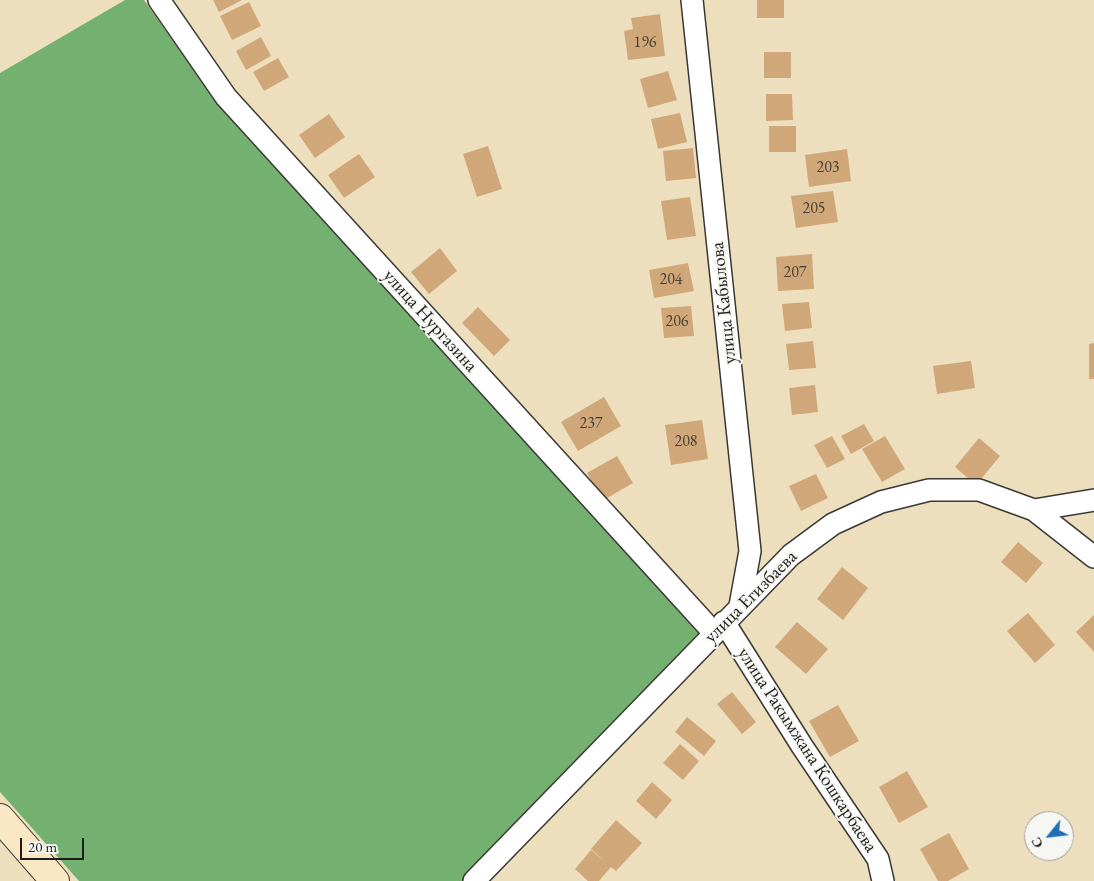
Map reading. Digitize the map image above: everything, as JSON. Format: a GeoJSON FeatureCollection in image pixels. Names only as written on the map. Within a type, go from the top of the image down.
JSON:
{"type":"FeatureCollection","features":[{"type":"Feature","properties":{"kind":"main road"},"geometry":{"type":"LineString","coordinates":[[0,818],[55,881]]}},
{"type":"Feature","properties":{"kind":"street","name":"улица Нургазина"},"geometry":{"type":"LineString","coordinates":[[159,0],[226,97],[719,628]]}},
{"type":"Feature","properties":{"kind":"street","name":"улица Кабылова"},"geometry":{"type":"LineString","coordinates":[[692,0],[750,551],[740,606]]}},
{"type":"Feature","properties":{"kind":"street","name":"улица Егизбаева"},"geometry":{"type":"LineString","coordinates":[[474,881],[791,555],[832,524],[881,502],[929,490],[979,490],[1034,510],[1094,557]]}},
{"type":"Feature","properties":{"kind":"street"},"geometry":{"type":"LineString","coordinates":[[1034,510],[1094,500]]}},
{"type":"Feature","properties":{"kind":"street","name":"улица Ракымжана Кошкарбаева"},"geometry":{"type":"LineString","coordinates":[[719,628],[878,859],[883,881]]}},
{"type":"Feature","properties":{"kind":"green space"},"geometry":{"type":"Polygon","coordinates":[[[125,0],[144,0],[217,103],[709,636],[467,881],[79,881],[0,792],[0,73],[125,0]]]}},
{"type":"Feature","properties":{"kind":"building"},"geometry":{"type":"Polygon","coordinates":[[[213,0],[242,0],[219,12],[213,0]]]}},
{"type":"Feature","properties":{"kind":"building"},"geometry":{"type":"Polygon","coordinates":[[[757,0],[784,0],[784,18],[757,18],[757,0]]]}},
{"type":"Feature","properties":{"kind":"building"},"geometry":{"type":"Polygon","coordinates":[[[249,2],[261,26],[232,40],[220,16],[249,2]]]}},
{"type":"Feature","properties":{"kind":"building"},"geometry":{"type":"Polygon","coordinates":[[[660,14],[665,56],[628,60],[624,31],[633,29],[631,18],[660,14]]]}},
{"type":"Feature","properties":{"kind":"building"},"geometry":{"type":"Polygon","coordinates":[[[261,37],[271,56],[246,70],[236,51],[261,37]]]}},
{"type":"Feature","properties":{"kind":"building"},"geometry":{"type":"Polygon","coordinates":[[[764,52],[791,52],[791,78],[764,78],[764,52]]]}},
{"type":"Feature","properties":{"kind":"building"},"geometry":{"type":"Polygon","coordinates":[[[278,58],[289,77],[264,91],[253,72],[278,58]]]}},
{"type":"Feature","properties":{"kind":"building"},"geometry":{"type":"Polygon","coordinates":[[[668,71],[677,100],[648,108],[640,79],[668,71]]]}},
{"type":"Feature","properties":{"kind":"building"},"geometry":{"type":"Polygon","coordinates":[[[766,94],[792,94],[793,120],[766,121],[766,94]]]}},
{"type":"Feature","properties":{"kind":"building"},"geometry":{"type":"Polygon","coordinates":[[[680,113],[687,142],[658,149],[651,119],[680,113]]]}},
{"type":"Feature","properties":{"kind":"building"},"geometry":{"type":"Polygon","coordinates":[[[329,114],[345,137],[315,158],[299,135],[329,114]]]}},
{"type":"Feature","properties":{"kind":"building"},"geometry":{"type":"Polygon","coordinates":[[[769,126],[796,126],[796,152],[769,152],[769,126]]]}},
{"type":"Feature","properties":{"kind":"building"},"geometry":{"type":"Polygon","coordinates":[[[488,146],[502,189],[477,197],[463,154],[488,146]]]}},
{"type":"Feature","properties":{"kind":"building"},"geometry":{"type":"Polygon","coordinates":[[[693,148],[696,178],[666,181],[663,151],[693,148]]]}},
{"type":"Feature","properties":{"kind":"building"},"geometry":{"type":"Polygon","coordinates":[[[847,149],[851,181],[809,187],[805,155],[847,149]]]}},
{"type":"Feature","properties":{"kind":"building"},"geometry":{"type":"Polygon","coordinates":[[[359,154],[375,177],[344,198],[328,175],[359,154]]]}},
{"type":"Feature","properties":{"kind":"building"},"geometry":{"type":"Polygon","coordinates":[[[833,191],[838,222],[796,228],[791,196],[833,191]]]}},
{"type":"Feature","properties":{"kind":"building"},"geometry":{"type":"Polygon","coordinates":[[[690,197],[696,236],[667,240],[661,201],[690,197]]]}},
{"type":"Feature","properties":{"kind":"building"},"geometry":{"type":"Polygon","coordinates":[[[440,248],[457,271],[429,294],[411,272],[440,248]]]}},
{"type":"Feature","properties":{"kind":"building"},"geometry":{"type":"Polygon","coordinates":[[[812,254],[814,289],[778,291],[776,257],[812,254]]]}},
{"type":"Feature","properties":{"kind":"building"},"geometry":{"type":"Polygon","coordinates":[[[688,263],[694,291],[654,298],[649,270],[688,263]]]}},
{"type":"Feature","properties":{"kind":"building"},"geometry":{"type":"Polygon","coordinates":[[[809,302],[812,328],[785,331],[782,304],[809,302]]]}},
{"type":"Feature","properties":{"kind":"building"},"geometry":{"type":"Polygon","coordinates":[[[691,306],[694,336],[664,338],[661,308],[691,306]]]}},
{"type":"Feature","properties":{"kind":"building"},"geometry":{"type":"Polygon","coordinates":[[[478,307],[510,340],[494,356],[462,323],[478,307]]]}},
{"type":"Feature","properties":{"kind":"building"},"geometry":{"type":"Polygon","coordinates":[[[813,341],[816,368],[789,370],[786,344],[813,341]]]}},
{"type":"Feature","properties":{"kind":"building"},"geometry":{"type":"Polygon","coordinates":[[[1094,343],[1094,379],[1089,379],[1089,344],[1094,343]]]}},
{"type":"Feature","properties":{"kind":"building"},"geometry":{"type":"Polygon","coordinates":[[[971,361],[975,388],[937,394],[933,366],[971,361]]]}},
{"type":"Feature","properties":{"kind":"building"},"geometry":{"type":"Polygon","coordinates":[[[815,385],[818,412],[792,415],[789,388],[815,385]]]}},
{"type":"Feature","properties":{"kind":"building"},"geometry":{"type":"Polygon","coordinates":[[[604,397],[621,426],[578,451],[561,422],[604,397]]]}},
{"type":"Feature","properties":{"kind":"building"},"geometry":{"type":"Polygon","coordinates":[[[702,420],[708,459],[671,465],[665,425],[702,420]]]}},
{"type":"Feature","properties":{"kind":"building"},"geometry":{"type":"Polygon","coordinates":[[[864,424],[874,441],[851,454],[841,436],[864,424]]]}},
{"type":"Feature","properties":{"kind":"building"},"geometry":{"type":"Polygon","coordinates":[[[832,436],[845,459],[827,468],[814,445],[832,436]]]}},
{"type":"Feature","properties":{"kind":"building"},"geometry":{"type":"Polygon","coordinates":[[[885,436],[905,469],[882,482],[862,449],[885,436]]]}},
{"type":"Feature","properties":{"kind":"building"},"geometry":{"type":"Polygon","coordinates":[[[979,438],[1000,456],[976,485],[955,467],[979,438]]]}},
{"type":"Feature","properties":{"kind":"building"},"geometry":{"type":"Polygon","coordinates":[[[617,456],[633,483],[602,501],[587,473],[617,456]]]}},
{"type":"Feature","properties":{"kind":"building"},"geometry":{"type":"Polygon","coordinates":[[[816,474],[828,498],[801,511],[789,486],[816,474]]]}},
{"type":"Feature","properties":{"kind":"building"},"geometry":{"type":"Polygon","coordinates":[[[1018,542],[1043,563],[1026,583],[1001,562],[1018,542]]]}},
{"type":"Feature","properties":{"kind":"building"},"geometry":{"type":"Polygon","coordinates":[[[842,567],[868,588],[843,620],[817,599],[842,567]]]}},
{"type":"Feature","properties":{"kind":"building"},"geometry":{"type":"Polygon","coordinates":[[[1028,613],[1055,645],[1035,663],[1007,631],[1028,613]]]}},
{"type":"Feature","properties":{"kind":"building"},"geometry":{"type":"Polygon","coordinates":[[[1094,615],[1094,652],[1076,632],[1094,615]]]}},
{"type":"Feature","properties":{"kind":"building"},"geometry":{"type":"Polygon","coordinates":[[[797,622],[828,649],[806,674],[775,647],[797,622]]]}},
{"type":"Feature","properties":{"kind":"building"},"geometry":{"type":"Polygon","coordinates":[[[732,692],[756,722],[742,734],[717,704],[732,692]]]}},
{"type":"Feature","properties":{"kind":"building"},"geometry":{"type":"Polygon","coordinates":[[[838,705],[859,741],[830,757],[809,721],[838,705]]]}},
{"type":"Feature","properties":{"kind":"building"},"geometry":{"type":"Polygon","coordinates":[[[687,717],[716,741],[704,756],[675,732],[687,717]]]}},
{"type":"Feature","properties":{"kind":"building"},"geometry":{"type":"Polygon","coordinates":[[[680,744],[699,761],[683,780],[663,763],[680,744]]]}},
{"type":"Feature","properties":{"kind":"building"},"geometry":{"type":"Polygon","coordinates":[[[907,771],[928,807],[899,823],[879,787],[907,771]]]}},
{"type":"Feature","properties":{"kind":"building"},"geometry":{"type":"Polygon","coordinates":[[[652,782],[672,800],[656,819],[636,801],[652,782]]]}},
{"type":"Feature","properties":{"kind":"building"},"geometry":{"type":"Polygon","coordinates":[[[616,820],[642,843],[616,871],[611,867],[599,881],[588,881],[575,869],[591,850],[608,864],[591,849],[616,820]]]}},
{"type":"Feature","properties":{"kind":"building"},"geometry":{"type":"Polygon","coordinates":[[[949,833],[969,869],[948,881],[938,881],[920,849],[949,833]]]}}]}
